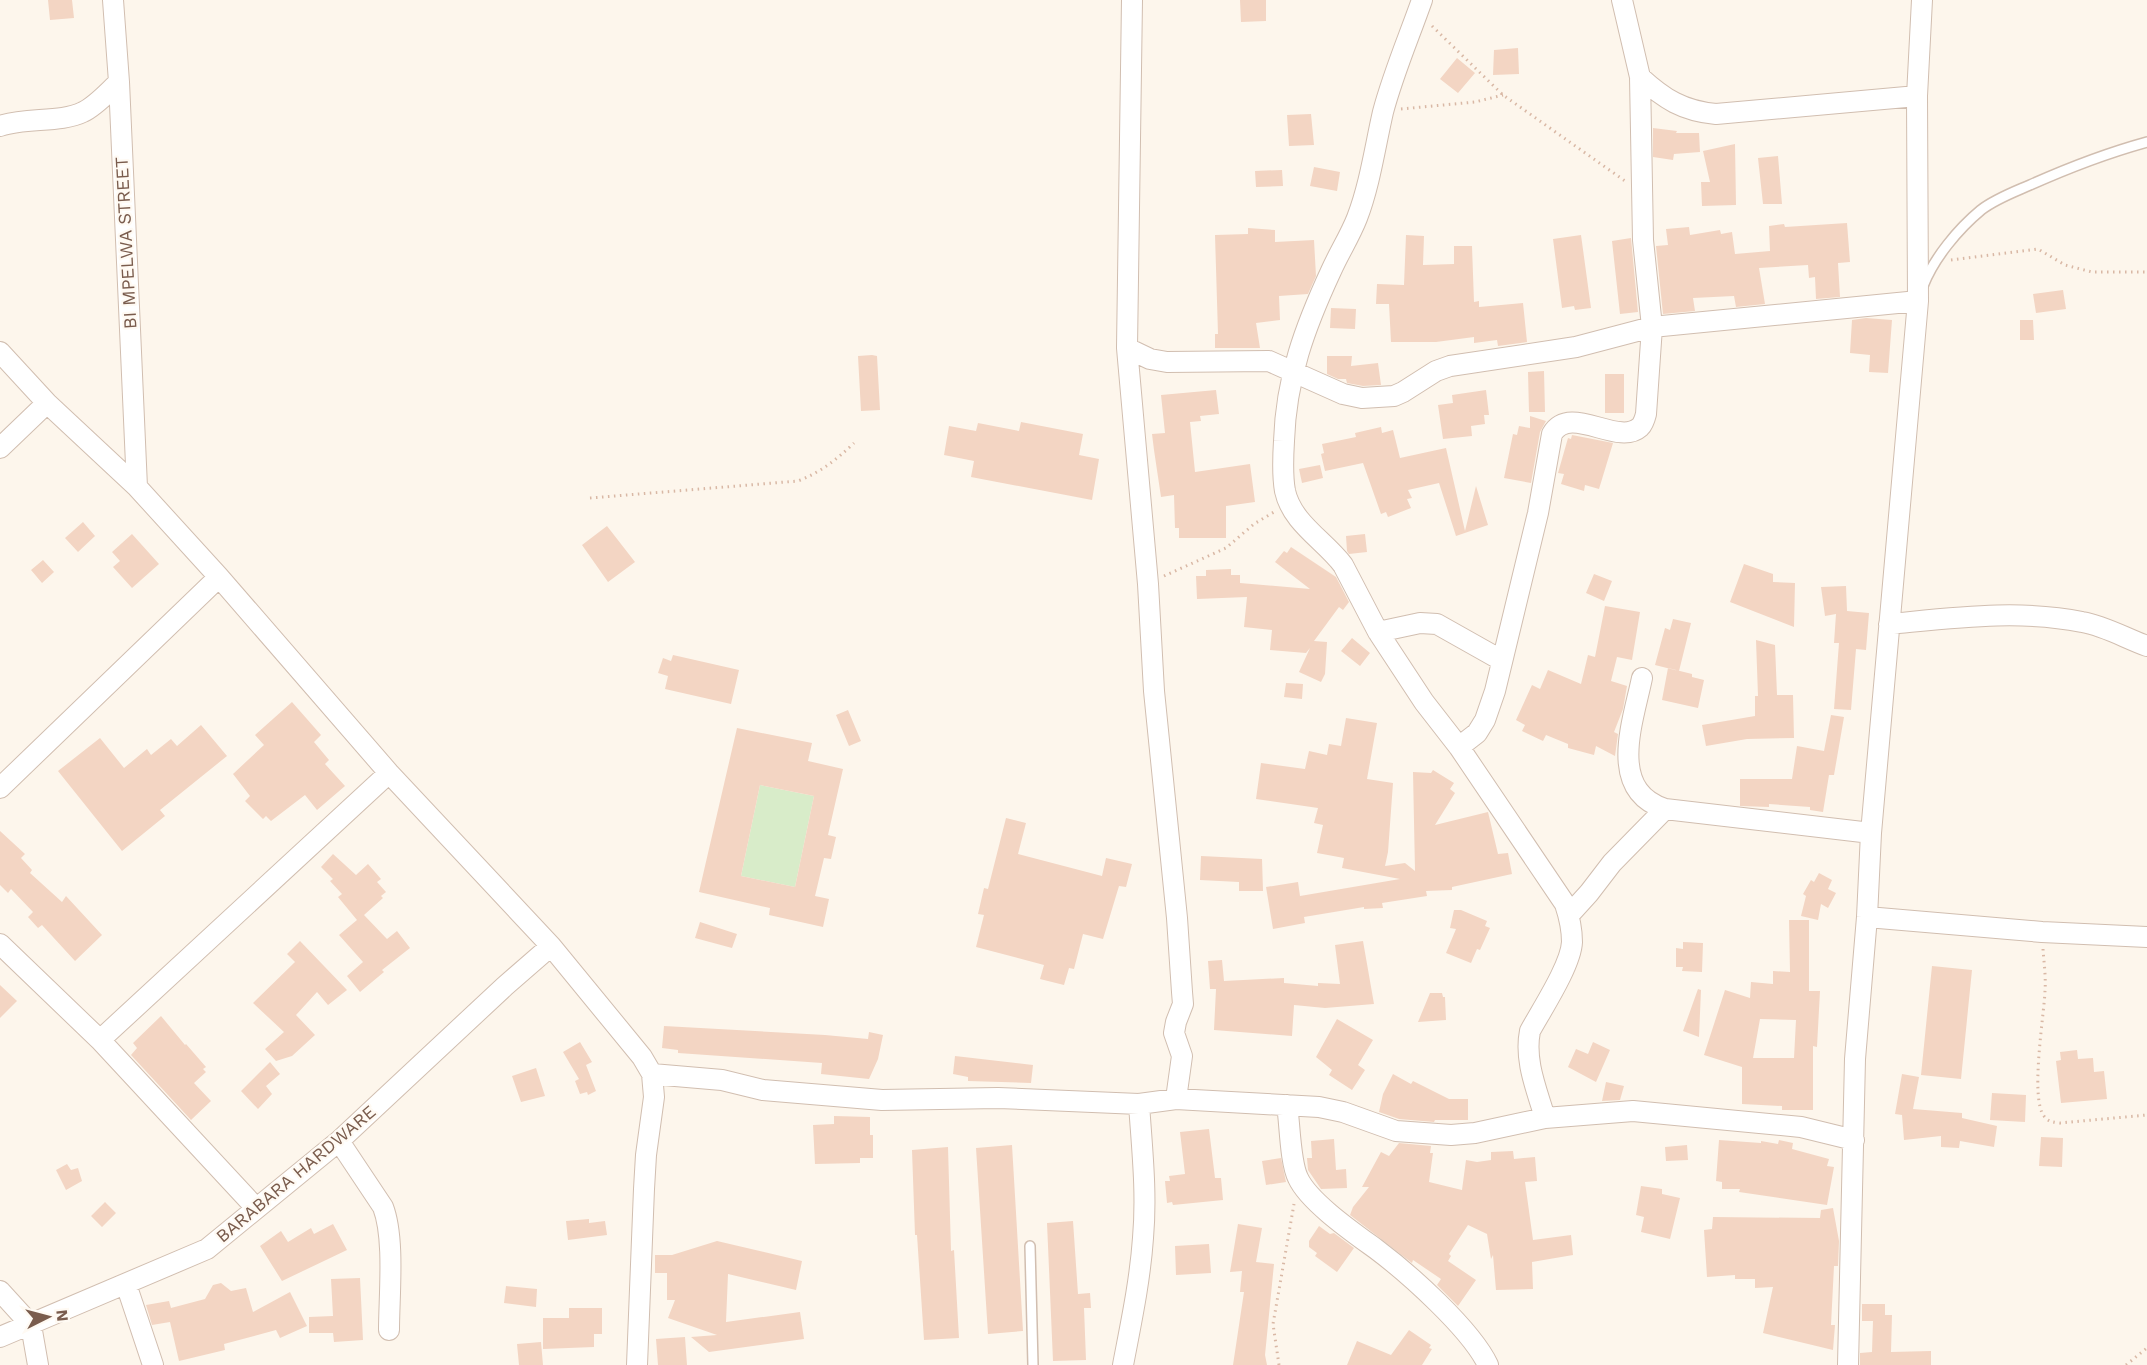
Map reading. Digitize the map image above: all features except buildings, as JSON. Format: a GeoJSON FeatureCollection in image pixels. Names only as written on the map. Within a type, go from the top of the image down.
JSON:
{"type":"FeatureCollection","features":[{"type":"Feature","properties":{"kind":"street","name":"BI MPELWA STREET"},"geometry":{"type":"LineString","coordinates":[[113,0],[119,82],[137,487]]}},
{"type":"Feature","properties":{"kind":"street"},"geometry":{"type":"LineString","coordinates":[[1132,0],[1127,348],[1148,584],[1154,691],[1177,918],[1183,1004],[1174,1033],[1182,1056],[1176,1099]]}},
{"type":"Feature","properties":{"kind":"street"},"geometry":{"type":"LineString","coordinates":[[1459,747],[1477,733],[1485,720],[1495,691],[1538,513],[1552,434],[1558,426],[1568,421],[1616,431],[1633,431],[1641,426],[1646,414],[1652,327],[1643,240],[1640,77],[1622,0]]}},
{"type":"Feature","properties":{"kind":"street"},"geometry":{"type":"LineString","coordinates":[[1848,1365],[1855,1059],[1867,916],[1871,833],[1918,302],[1917,96],[1922,0]]}},
{"type":"Feature","properties":{"kind":"street"},"geometry":{"type":"LineString","coordinates":[[1420,6],[1384,110],[1365,195],[1357,219],[1313,311],[1292,372],[1284,419],[1285,490],[1290,508],[1319,542],[1336,555],[1343,564],[1378,632],[1424,702],[1459,747],[1558,892],[1569,915],[1572,944],[1568,960],[1530,1031],[1527,1044],[1530,1069],[1545,1118]]}},
{"type":"Feature","properties":{"kind":"street"},"geometry":{"type":"LineString","coordinates":[[1640,77],[1660,95],[1680,106],[1697,112],[1716,114],[1917,96]]}},
{"type":"Feature","properties":{"kind":"street"},"geometry":{"type":"LineString","coordinates":[[0,126],[34,119],[75,115],[85,111],[119,82]]}},
{"type":"Feature","properties":{"kind":"street"},"geometry":{"type":"LineString","coordinates":[[1127,348],[1150,359],[1167,362],[1261,360],[1279,365],[1343,394],[1362,398],[1381,398],[1403,392],[1436,371],[1450,366],[1576,347],[1652,327],[1918,302]]}},
{"type":"Feature","properties":{"kind":"street"},"geometry":{"type":"LineString","coordinates":[[0,352],[47,403],[137,487],[219,577],[389,773],[551,946],[642,1057],[652,1074],[654,1097],[644,1189],[637,1365]]}},
{"type":"Feature","properties":{"kind":"street"},"geometry":{"type":"LineString","coordinates":[[0,448],[47,403]]}},
{"type":"Feature","properties":{"kind":"street"},"geometry":{"type":"LineString","coordinates":[[0,788],[219,577]]}},
{"type":"Feature","properties":{"kind":"street"},"geometry":{"type":"LineString","coordinates":[[1889,624],[1978,616],[2035,616],[2081,621],[2147,646]]}},
{"type":"Feature","properties":{"kind":"street"},"geometry":{"type":"LineString","coordinates":[[1378,632],[1420,623],[1437,624],[1501,660]]}},
{"type":"Feature","properties":{"kind":"street"},"geometry":{"type":"LineString","coordinates":[[1642,678],[1629,741],[1629,773],[1638,791],[1653,805],[1665,809],[1871,833]]}},
{"type":"Feature","properties":{"kind":"street"},"geometry":{"type":"LineString","coordinates":[[100,1040],[389,773]]}},
{"type":"Feature","properties":{"kind":"street"},"geometry":{"type":"LineString","coordinates":[[1569,915],[1612,863],[1665,809]]}},
{"type":"Feature","properties":{"kind":"street"},"geometry":{"type":"LineString","coordinates":[[1867,916],[2042,932],[2147,937]]}},
{"type":"Feature","properties":{"kind":"street"},"geometry":{"type":"LineString","coordinates":[[0,944],[100,1040],[256,1208]]}},
{"type":"Feature","properties":{"kind":"street","name":"BARABARA HARDWARE"},"geometry":{"type":"LineString","coordinates":[[0,1337],[207,1250],[339,1141],[551,946]]}},
{"type":"Feature","properties":{"kind":"street"},"geometry":{"type":"LineString","coordinates":[[652,1074],[723,1080],[763,1090],[882,1100],[998,1098],[1139,1104],[1176,1099],[1319,1107],[1343,1112],[1396,1131],[1451,1135],[1475,1133],[1545,1118],[1633,1111],[1801,1127],[1854,1140]]}},
{"type":"Feature","properties":{"kind":"street"},"geometry":{"type":"LineString","coordinates":[[1123,1365],[1137,1296],[1143,1238],[1144,1182],[1139,1104]]}},
{"type":"Feature","properties":{"kind":"street"},"geometry":{"type":"LineString","coordinates":[[1287,1105],[1298,1178],[1315,1199],[1339,1222],[1387,1257],[1423,1288],[1463,1330],[1488,1365]]}},
{"type":"Feature","properties":{"kind":"street"},"geometry":{"type":"LineString","coordinates":[[339,1141],[383,1207],[387,1217],[390,1234],[389,1330]]}},
{"type":"Feature","properties":{"kind":"street"},"geometry":{"type":"LineString","coordinates":[[126,1284],[153,1365]]}},
{"type":"Feature","properties":{"kind":"street"},"geometry":{"type":"LineString","coordinates":[[0,1291],[31,1325],[38,1365]]}},
{"type":"Feature","properties":{"kind":"lane"},"geometry":{"type":"LineString","coordinates":[[1918,302],[1928,273],[1957,234],[1982,209],[2072,167],[2147,142]]}},
{"type":"Feature","properties":{"kind":"lane"},"geometry":{"type":"LineString","coordinates":[[1030,1246],[1033,1365]]}},
{"type":"Feature","properties":{"kind":"path"},"geometry":{"type":"LineString","coordinates":[[1420,6],[1503,95],[1641,193]]}},
{"type":"Feature","properties":{"kind":"path"},"geometry":{"type":"LineString","coordinates":[[1384,110],[1475,102],[1503,95]]}},
{"type":"Feature","properties":{"kind":"path"},"geometry":{"type":"LineString","coordinates":[[1937,262],[2038,249],[2065,265],[2092,272],[2147,272]]}},
{"type":"Feature","properties":{"kind":"path"},"geometry":{"type":"LineString","coordinates":[[590,498],[798,481],[831,465],[854,443]]}},
{"type":"Feature","properties":{"kind":"path"},"geometry":{"type":"LineString","coordinates":[[1148,584],[1220,551],[1270,514],[1290,508]]}},
{"type":"Feature","properties":{"kind":"path"},"geometry":{"type":"LineString","coordinates":[[2042,932],[2046,990],[2038,1099],[2043,1115],[2050,1122],[2060,1123],[2147,1115]]}},
{"type":"Feature","properties":{"kind":"path"},"geometry":{"type":"LineString","coordinates":[[1279,1365],[1273,1324],[1298,1178]]}},
{"type":"Feature","properties":{"kind":"path"},"geometry":{"type":"LineString","coordinates":[[2126,1365],[2147,1348]]}},
{"type":"Feature","properties":{"kind":"green space"},"geometry":{"type":"Polygon","coordinates":[[[760,785],[814,796],[795,887],[741,876],[760,785]]]}}]}
